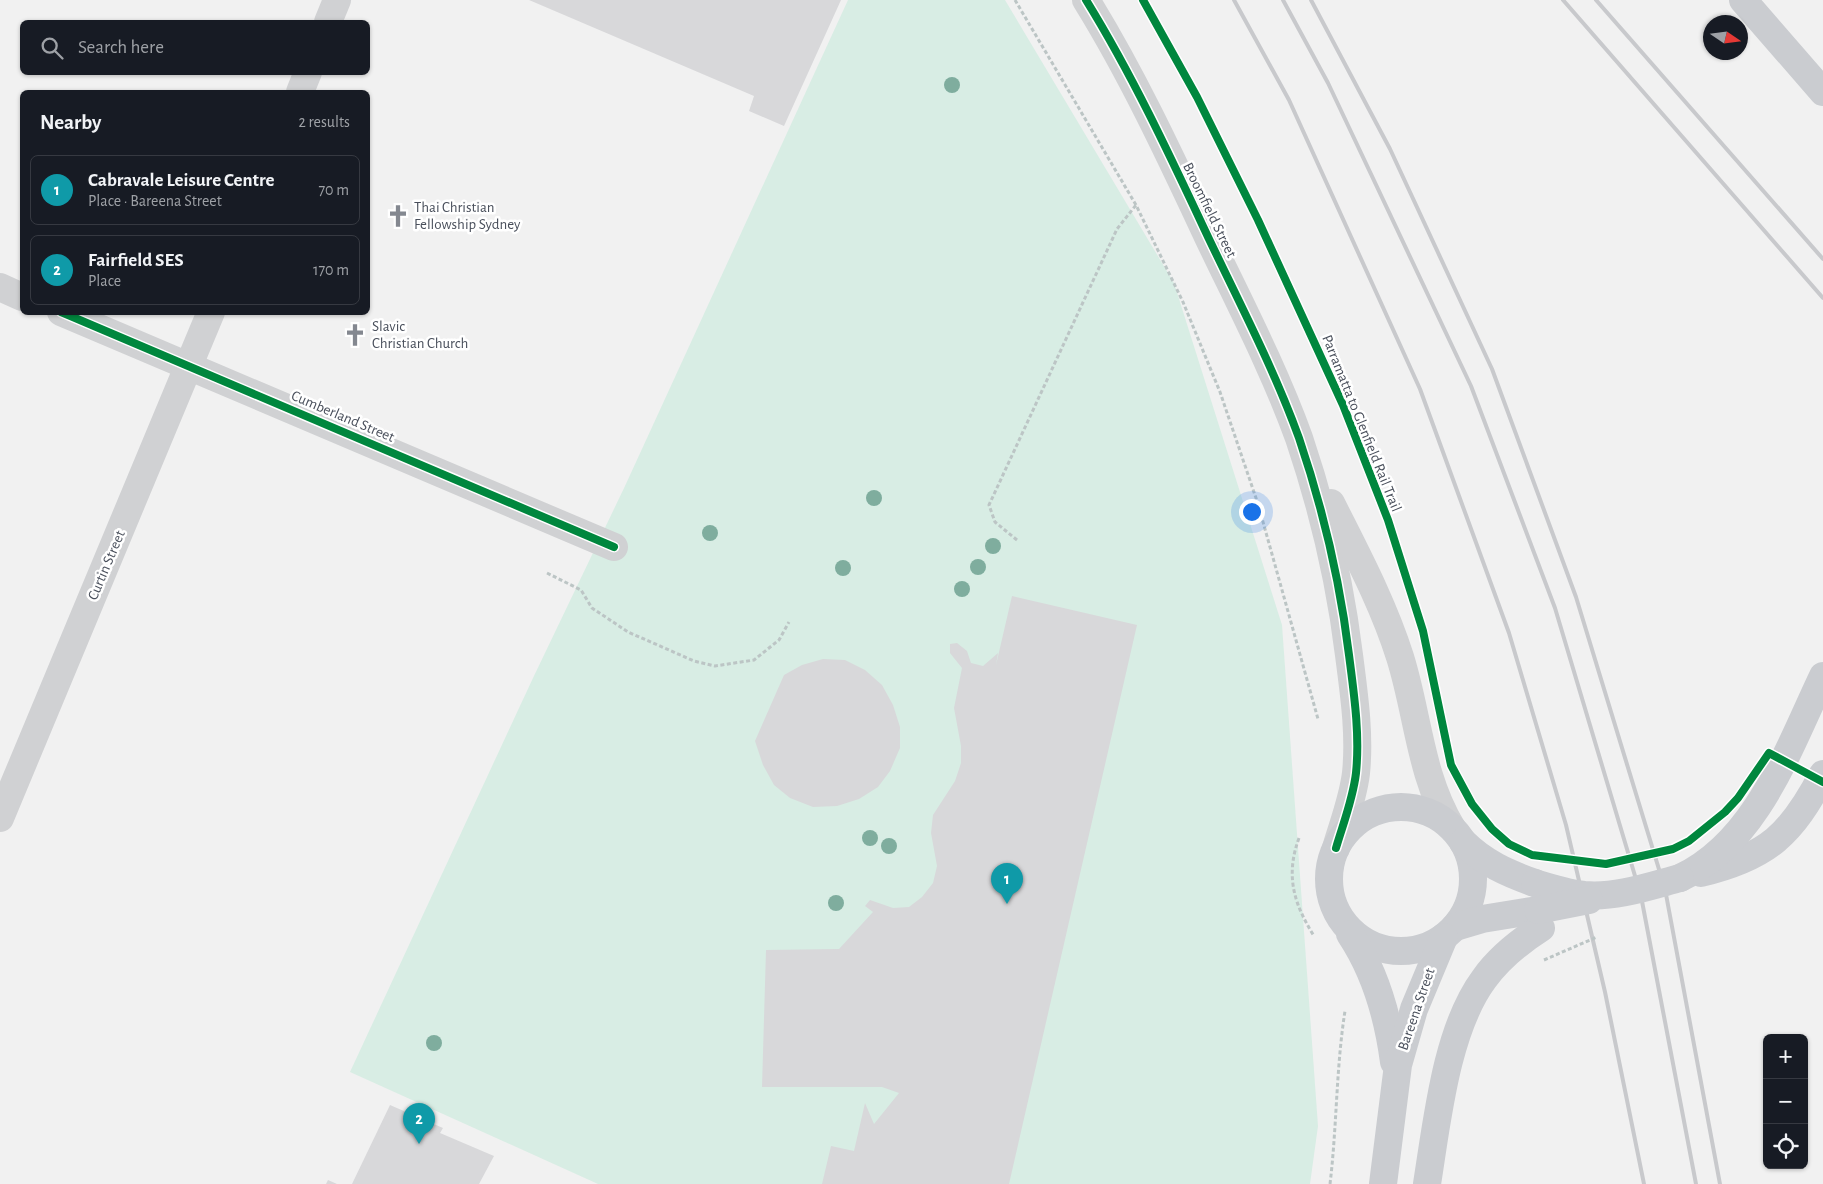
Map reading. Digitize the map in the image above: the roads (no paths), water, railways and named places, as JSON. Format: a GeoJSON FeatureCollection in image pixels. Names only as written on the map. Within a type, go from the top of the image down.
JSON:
{"type":"FeatureCollection","features":[{"type":"Feature","properties":{"kind":"main road"},"geometry":{"type":"LineString","coordinates":[[1743,0],[1823,92]]}},
{"type":"Feature","properties":{"kind":"main road"},"geometry":{"type":"LineString","coordinates":[[1680,878],[1704,865],[1739,831],[1769,787],[1814,708],[1823,676]]}},
{"type":"Feature","properties":{"kind":"main road"},"geometry":{"type":"LineString","coordinates":[[1602,897],[1584,895],[1535,883],[1497,868],[1482,859],[1440,818],[1426,811],[1396,807],[1367,816],[1355,824],[1336,848],[1331,863],[1330,895],[1344,924],[1369,945],[1383,950],[1416,951],[1450,932],[1482,918],[1539,919],[1602,897],[1732,864],[1767,848],[1798,818],[1823,774]]}},
{"type":"Feature","properties":{"kind":"main road"},"geometry":{"type":"LineString","coordinates":[[1450,932],[1464,914],[1473,886],[1470,856],[1457,835]]}},
{"type":"Feature","properties":{"kind":"main road"},"geometry":{"type":"LineString","coordinates":[[1427,1184],[1450,1057],[1466,1013],[1482,980],[1491,969],[1524,939],[1539,919]]}},
{"type":"Feature","properties":{"kind":"main road","name":"Bareena Street"},"geometry":{"type":"LineString","coordinates":[[1344,924],[1368,962],[1382,1000],[1391,1044],[1394,1083]]}},
{"type":"Feature","properties":{"kind":"main road","name":"Bareena Street"},"geometry":{"type":"LineString","coordinates":[[1383,1184],[1394,1083],[1414,1009],[1450,932]]}},
{"type":"Feature","properties":{"kind":"street"},"geometry":{"type":"LineString","coordinates":[[329,20],[337,0]]}},
{"type":"Feature","properties":{"kind":"street","name":"Broomfield Street"},"geometry":{"type":"LineString","coordinates":[[1086,0],[1110,39],[1199,217],[1272,370],[1298,437]]}},
{"type":"Feature","properties":{"kind":"street"},"geometry":{"type":"LineString","coordinates":[[301,90],[307,75]]}},
{"type":"Feature","properties":{"kind":"street"},"geometry":{"type":"LineString","coordinates":[[0,287],[20,296]]}},
{"type":"Feature","properties":{"kind":"street","name":"Cumberland Street"},"geometry":{"type":"LineString","coordinates":[[67,315],[614,547]]}},
{"type":"Feature","properties":{"kind":"street","name":"Curtin Street"},"geometry":{"type":"LineString","coordinates":[[0,818],[210,315]]}},
{"type":"Feature","properties":{"kind":"street"},"geometry":{"type":"LineString","coordinates":[[1298,437],[1359,559],[1393,636],[1408,684],[1430,780],[1442,811],[1457,835]]}},
{"type":"Feature","properties":{"kind":"street"},"geometry":{"type":"LineString","coordinates":[[1298,437],[1333,559],[1346,634],[1355,711],[1356,774],[1352,796],[1336,848]]}},
{"type":"Feature","properties":{"kind":"railway"},"geometry":{"type":"LineString","coordinates":[[1234,0],[1289,100],[1420,389],[1509,633],[1566,825],[1605,992],[1644,1184]]}},
{"type":"Feature","properties":{"kind":"railway"},"geometry":{"type":"LineString","coordinates":[[1283,0],[1328,83],[1471,386],[1555,608],[1641,896],[1696,1184]]}},
{"type":"Feature","properties":{"kind":"railway"},"geometry":{"type":"LineString","coordinates":[[1311,0],[1390,149],[1492,369],[1576,597],[1665,889],[1720,1184]]}},
{"type":"Feature","properties":{"kind":"railway"},"geometry":{"type":"LineString","coordinates":[[1563,0],[1823,298]]}},
{"type":"Feature","properties":{"kind":"railway"},"geometry":{"type":"LineString","coordinates":[[1596,0],[1823,259]]}},
{"type":"Feature","properties":{"kind":"place","name":"Thai Christian Fellowship Sydney"},"geometry":{"type":"Point","coordinates":[398,216]}},
{"type":"Feature","properties":{"kind":"place","name":"Slavic Christian Church"},"geometry":{"type":"Point","coordinates":[355,335]}},
{"type":"Feature","properties":{"kind":"place","name":"Cabravale Leisure Centre"},"geometry":{"type":"Point","coordinates":[1007,904]}},
{"type":"Feature","properties":{"kind":"place","name":"Fairfield SES"},"geometry":{"type":"Point","coordinates":[419,1144]}}]}
